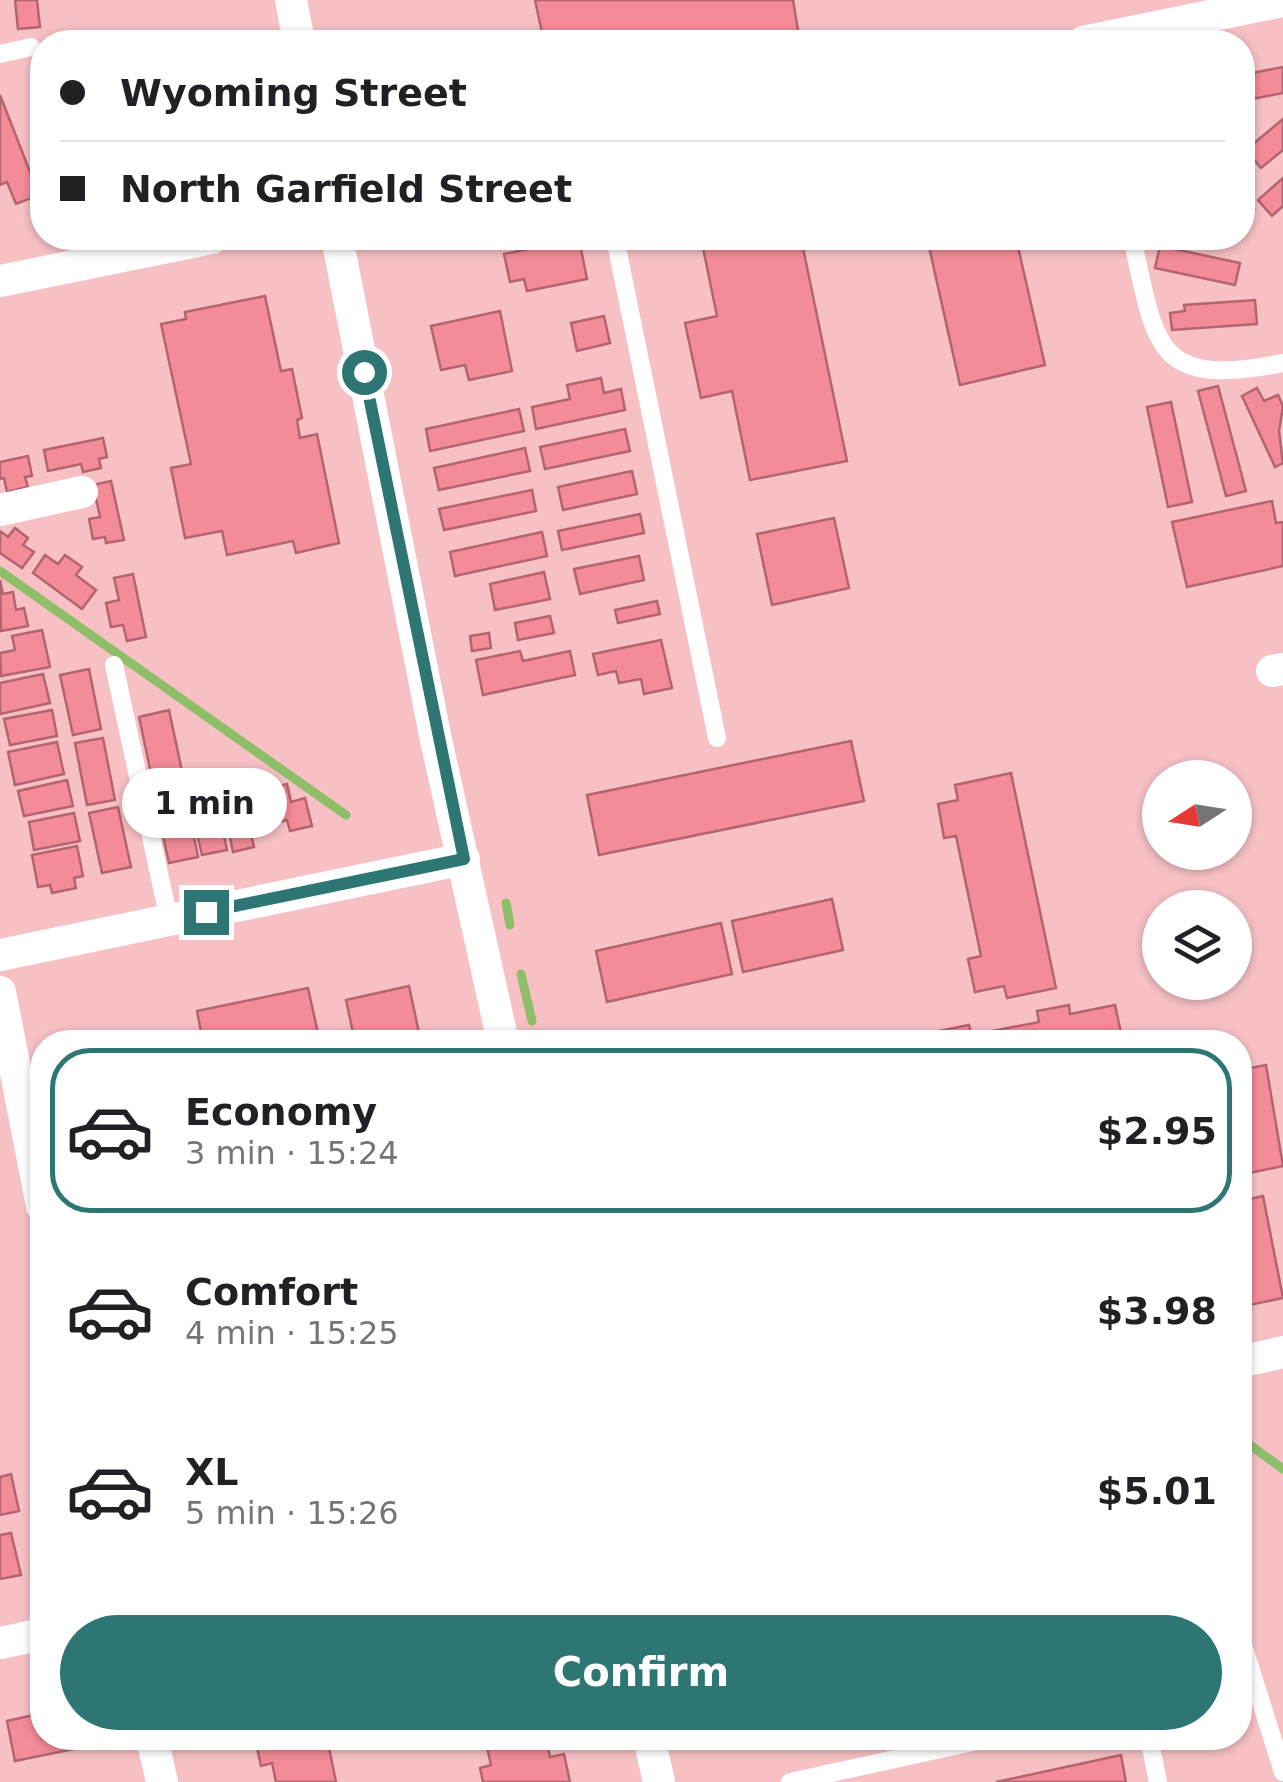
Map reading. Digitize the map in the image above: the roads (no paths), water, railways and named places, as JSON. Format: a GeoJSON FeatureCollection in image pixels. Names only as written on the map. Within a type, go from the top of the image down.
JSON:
{"type":"FeatureCollection","features":[{"type":"Feature","properties":{"kind":"street"},"geometry":{"type":"LineString","coordinates":[[291,0],[297,30]]}},
{"type":"Feature","properties":{"kind":"street"},"geometry":{"type":"LineString","coordinates":[[1145,30],[1283,1]]}},
{"type":"Feature","properties":{"kind":"street"},"geometry":{"type":"LineString","coordinates":[[0,282],[154,250]]}},
{"type":"Feature","properties":{"kind":"street"},"geometry":{"type":"LineString","coordinates":[[339,250],[500,1030]]}},
{"type":"Feature","properties":{"kind":"street"},"geometry":{"type":"LineString","coordinates":[[0,510],[82,492]]}},
{"type":"Feature","properties":{"kind":"street"},"geometry":{"type":"LineString","coordinates":[[0,955],[464,859]]}},
{"type":"Feature","properties":{"kind":"street"},"geometry":{"type":"LineString","coordinates":[[0,992],[30,1145]]}},
{"type":"Feature","properties":{"kind":"street"},"geometry":{"type":"LineString","coordinates":[[1252,1359],[1283,1352]]}},
{"type":"Feature","properties":{"kind":"street"},"geometry":{"type":"LineString","coordinates":[[0,1642],[30,1636]]}},
{"type":"Feature","properties":{"kind":"street"},"geometry":{"type":"LineString","coordinates":[[155,1750],[162,1782]]}},
{"type":"Feature","properties":{"kind":"street"},"geometry":{"type":"LineString","coordinates":[[652,1750],[659,1782]]}},
{"type":"Feature","properties":{"kind":"lane"},"geometry":{"type":"LineString","coordinates":[[0,54],[30,48]]}},
{"type":"Feature","properties":{"kind":"lane"},"geometry":{"type":"LineString","coordinates":[[617,250],[716,738]]}},
{"type":"Feature","properties":{"kind":"lane"},"geometry":{"type":"LineString","coordinates":[[1135,250],[1153,331],[1175,361],[1194,370],[1283,363]]}},
{"type":"Feature","properties":{"kind":"lane"},"geometry":{"type":"LineString","coordinates":[[114,666],[169,920]]}},
{"type":"Feature","properties":{"kind":"lane"},"geometry":{"type":"LineString","coordinates":[[1252,1681],[1283,1772]]}},
{"type":"Feature","properties":{"kind":"lane"},"geometry":{"type":"LineString","coordinates":[[790,1782],[936,1750]]}},
{"type":"Feature","properties":{"kind":"lane"},"geometry":{"type":"LineString","coordinates":[[1152,1750],[1158,1782]]}},
{"type":"Feature","properties":{"kind":"waterway"},"geometry":{"type":"LineString","coordinates":[[0,571],[346,815]]}},
{"type":"Feature","properties":{"kind":"waterway"},"geometry":{"type":"LineString","coordinates":[[506,903],[510,925]]}},
{"type":"Feature","properties":{"kind":"waterway"},"geometry":{"type":"LineString","coordinates":[[521,974],[532,1021]]}},
{"type":"Feature","properties":{"kind":"waterway"},"geometry":{"type":"LineString","coordinates":[[1252,1447],[1283,1469]]}}]}
